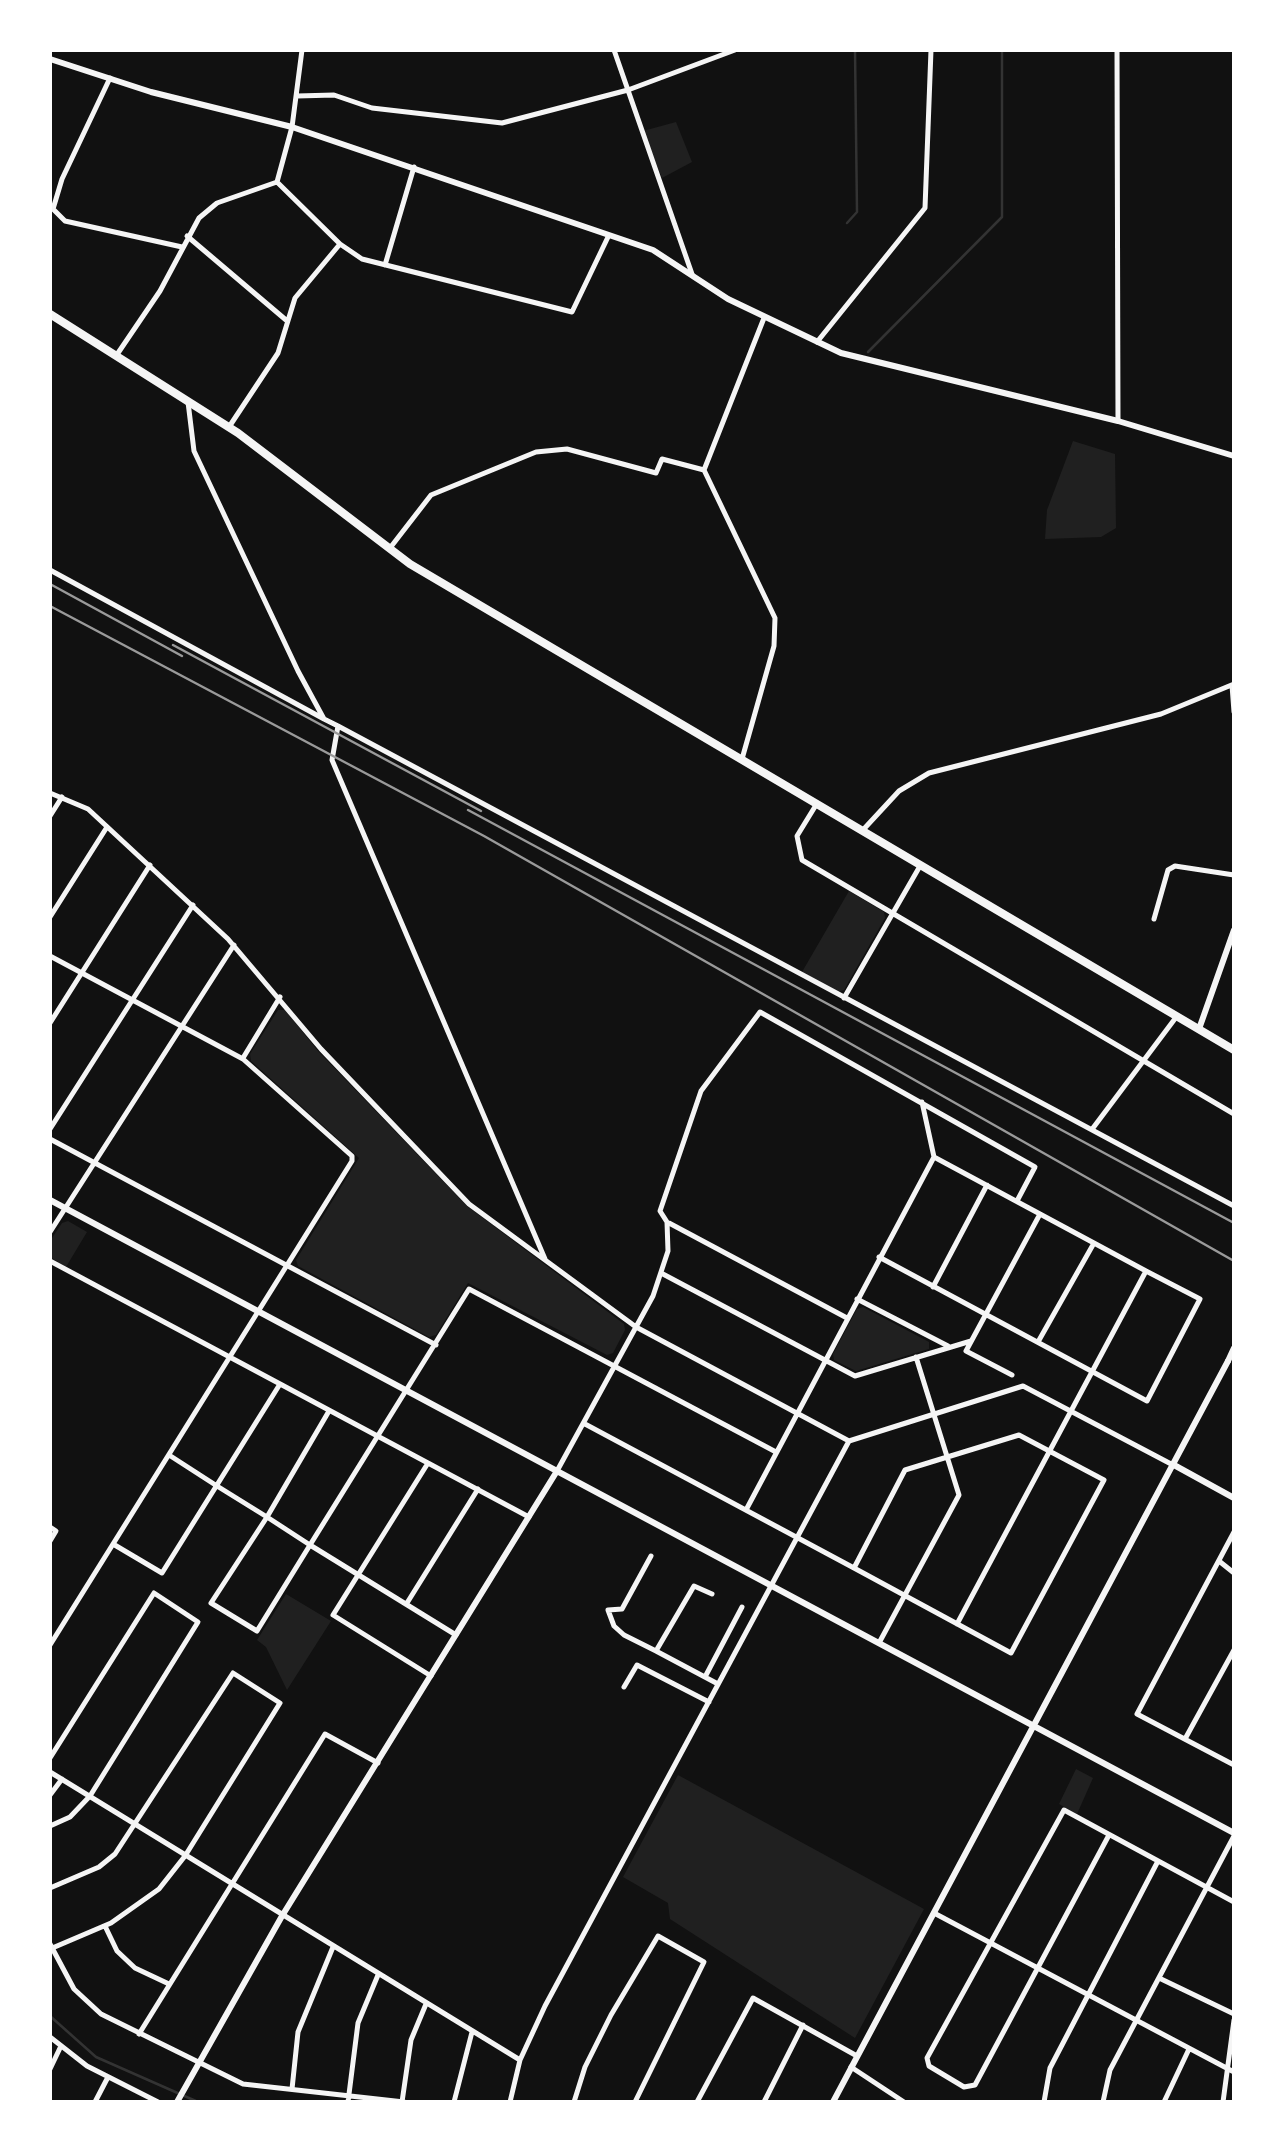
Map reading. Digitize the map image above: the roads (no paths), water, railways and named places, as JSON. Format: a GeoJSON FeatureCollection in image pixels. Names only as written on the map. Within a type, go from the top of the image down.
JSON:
{"type":"FeatureCollection","features":[{"type":"Feature","properties":{"kind":"highway"},"geometry":{"type":"LineString","coordinates":[[50,314],[229,427],[388,550],[1234,1050]]}},
{"type":"Feature","properties":{"kind":"main road"},"geometry":{"type":"LineString","coordinates":[[50,59],[292,127],[653,250],[764,318],[880,366],[1118,421],[1234,456]]}},
{"type":"Feature","properties":{"kind":"main road"},"geometry":{"type":"LineString","coordinates":[[1199,1029],[1234,930]]}},
{"type":"Feature","properties":{"kind":"main road"},"geometry":{"type":"LineString","coordinates":[[50,1200],[409,1389],[1234,1835]]}},
{"type":"Feature","properties":{"kind":"main road"},"geometry":{"type":"LineString","coordinates":[[832,2102],[1232,1355]]}},
{"type":"Feature","properties":{"kind":"main road"},"geometry":{"type":"LineString","coordinates":[[1174,1465],[1234,1498]]}},
{"type":"Feature","properties":{"kind":"main road"},"geometry":{"type":"LineString","coordinates":[[176,2102],[282,1916],[557,1471]]}},
{"type":"Feature","properties":{"kind":"street"},"geometry":{"type":"LineString","coordinates":[[277,182],[292,127],[302,50]]}},
{"type":"Feature","properties":{"kind":"street"},"geometry":{"type":"LineString","coordinates":[[614,50],[662,178],[692,275]]}},
{"type":"Feature","properties":{"kind":"street"},"geometry":{"type":"LineString","coordinates":[[297,96],[334,95],[372,108],[502,123],[628,90],[735,50]]}},
{"type":"Feature","properties":{"kind":"street"},"geometry":{"type":"LineString","coordinates":[[817,342],[925,208],[931,50]]}},
{"type":"Feature","properties":{"kind":"street"},"geometry":{"type":"LineString","coordinates":[[1117,50],[1118,421]]}},
{"type":"Feature","properties":{"kind":"street"},"geometry":{"type":"LineString","coordinates":[[110,78],[53,208],[65,221],[182,247]]}},
{"type":"Feature","properties":{"kind":"street"},"geometry":{"type":"LineString","coordinates":[[385,266],[414,167]]}},
{"type":"Feature","properties":{"kind":"street"},"geometry":{"type":"LineString","coordinates":[[50,181],[60,187]]}},
{"type":"Feature","properties":{"kind":"street"},"geometry":{"type":"LineString","coordinates":[[116,356],[160,291],[187,236],[212,206],[277,182]]}},
{"type":"Feature","properties":{"kind":"street"},"geometry":{"type":"LineString","coordinates":[[277,182],[340,244],[385,266],[572,312],[608,236]]}},
{"type":"Feature","properties":{"kind":"street"},"geometry":{"type":"LineString","coordinates":[[187,236],[286,320]]}},
{"type":"Feature","properties":{"kind":"street"},"geometry":{"type":"LineString","coordinates":[[229,427],[278,353],[295,298],[340,244]]}},
{"type":"Feature","properties":{"kind":"street"},"geometry":{"type":"LineString","coordinates":[[742,759],[774,646],[775,618],[704,470],[764,318]]}},
{"type":"Feature","properties":{"kind":"street"},"geometry":{"type":"LineString","coordinates":[[188,401],[194,451],[270,618],[324,719]]}},
{"type":"Feature","properties":{"kind":"street"},"geometry":{"type":"LineString","coordinates":[[388,550],[431,495],[536,452],[567,449],[656,473],[662,459],[704,470]]}},
{"type":"Feature","properties":{"kind":"street"},"geometry":{"type":"LineString","coordinates":[[50,570],[1234,1206]]}},
{"type":"Feature","properties":{"kind":"street"},"geometry":{"type":"LineString","coordinates":[[862,830],[899,791],[929,773],[1162,714],[1233,684],[1234,712]]}},
{"type":"Feature","properties":{"kind":"street"},"geometry":{"type":"LineString","coordinates":[[338,726],[332,760],[546,1262]]}},
{"type":"Feature","properties":{"kind":"street"},"geometry":{"type":"LineString","coordinates":[[50,793],[88,809],[234,945],[321,1048],[469,1204],[636,1327],[849,1440],[1023,1386],[1174,1465]]}},
{"type":"Feature","properties":{"kind":"street"},"geometry":{"type":"LineString","coordinates":[[50,816],[62,797]]}},
{"type":"Feature","properties":{"kind":"street"},"geometry":{"type":"LineString","coordinates":[[817,803],[797,836],[802,860],[1234,1114]]}},
{"type":"Feature","properties":{"kind":"street"},"geometry":{"type":"LineString","coordinates":[[50,916],[107,827]]}},
{"type":"Feature","properties":{"kind":"street"},"geometry":{"type":"LineString","coordinates":[[844,998],[921,865]]}},
{"type":"Feature","properties":{"kind":"street"},"geometry":{"type":"LineString","coordinates":[[50,1024],[150,866]]}},
{"type":"Feature","properties":{"kind":"street"},"geometry":{"type":"LineString","coordinates":[[1154,919],[1168,870],[1175,866],[1234,876]]}},
{"type":"Feature","properties":{"kind":"street"},"geometry":{"type":"LineString","coordinates":[[50,1129],[193,905]]}},
{"type":"Feature","properties":{"kind":"street"},"geometry":{"type":"LineString","coordinates":[[50,1232],[234,945]]}},
{"type":"Feature","properties":{"kind":"street"},"geometry":{"type":"LineString","coordinates":[[50,956],[242,1058],[352,1156],[231,1359],[50,1644]]}},
{"type":"Feature","properties":{"kind":"street"},"geometry":{"type":"LineString","coordinates":[[242,1058],[280,997]]}},
{"type":"Feature","properties":{"kind":"street"},"geometry":{"type":"LineString","coordinates":[[847,1318],[667,1222],[660,1211],[701,1091],[760,1012],[1035,1167],[1016,1201]]}},
{"type":"Feature","properties":{"kind":"street"},"geometry":{"type":"LineString","coordinates":[[1093,1128],[1177,1016]]}},
{"type":"Feature","properties":{"kind":"street"},"geometry":{"type":"LineString","coordinates":[[746,1510],[934,1157],[922,1102]]}},
{"type":"Feature","properties":{"kind":"street"},"geometry":{"type":"LineString","coordinates":[[50,1139],[436,1344]]}},
{"type":"Feature","properties":{"kind":"street"},"geometry":{"type":"LineString","coordinates":[[879,1258],[1147,1401],[1200,1300],[934,1157]]}},
{"type":"Feature","properties":{"kind":"street"},"geometry":{"type":"LineString","coordinates":[[933,1287],[987,1185]]}},
{"type":"Feature","properties":{"kind":"street"},"geometry":{"type":"LineString","coordinates":[[1012,1375],[966,1351],[1040,1214]]}},
{"type":"Feature","properties":{"kind":"street"},"geometry":{"type":"LineString","coordinates":[[557,1471],[616,1368],[661,1273],[668,1250],[667,1222]]}},
{"type":"Feature","properties":{"kind":"street"},"geometry":{"type":"LineString","coordinates":[[1038,1342],[1094,1243]]}},
{"type":"Feature","properties":{"kind":"street"},"geometry":{"type":"LineString","coordinates":[[50,1262],[529,1517]]}},
{"type":"Feature","properties":{"kind":"street"},"geometry":{"type":"LineString","coordinates":[[957,1624],[1146,1271]]}},
{"type":"Feature","properties":{"kind":"street"},"geometry":{"type":"LineString","coordinates":[[661,1273],[856,1376],[971,1342]]}},
{"type":"Feature","properties":{"kind":"street"},"geometry":{"type":"LineString","coordinates":[[329,1411],[212,1603],[257,1631],[469,1288],[776,1452]]}},
{"type":"Feature","properties":{"kind":"street"},"geometry":{"type":"LineString","coordinates":[[857,1300],[950,1347]]}},
{"type":"Feature","properties":{"kind":"street"},"geometry":{"type":"LineString","coordinates":[[879,1643],[959,1494],[916,1358]]}},
{"type":"Feature","properties":{"kind":"street"},"geometry":{"type":"LineString","coordinates":[[113,1544],[162,1573],[280,1384]]}},
{"type":"Feature","properties":{"kind":"street"},"geometry":{"type":"LineString","coordinates":[[584,1424],[1011,1653],[1104,1480],[1019,1435],[905,1470],[854,1568]]}},
{"type":"Feature","properties":{"kind":"street"},"geometry":{"type":"LineString","coordinates":[[510,2102],[520,2060],[545,2006],[849,1440]]}},
{"type":"Feature","properties":{"kind":"street"},"geometry":{"type":"LineString","coordinates":[[170,1456],[456,1635]]}},
{"type":"Feature","properties":{"kind":"street"},"geometry":{"type":"LineString","coordinates":[[428,1462],[334,1615],[431,1676]]}},
{"type":"Feature","properties":{"kind":"street"},"geometry":{"type":"LineString","coordinates":[[407,1603],[478,1489]]}},
{"type":"Feature","properties":{"kind":"street"},"geometry":{"type":"LineString","coordinates":[[50,1527],[56,1531],[50,1540]]}},
{"type":"Feature","properties":{"kind":"street"},"geometry":{"type":"LineString","coordinates":[[1234,1532],[1137,1714],[1234,1765]]}},
{"type":"Feature","properties":{"kind":"street"},"geometry":{"type":"LineString","coordinates":[[651,1556],[622,1609],[608,1610],[614,1626],[718,1684]]}},
{"type":"Feature","properties":{"kind":"street"},"geometry":{"type":"LineString","coordinates":[[1219,1561],[1234,1574]]}},
{"type":"Feature","properties":{"kind":"street"},"geometry":{"type":"LineString","coordinates":[[656,1651],[694,1586],[712,1594]]}},
{"type":"Feature","properties":{"kind":"street"},"geometry":{"type":"LineString","coordinates":[[50,1758],[154,1593],[198,1622],[90,1796],[70,1818],[50,1826]]}},
{"type":"Feature","properties":{"kind":"street"},"geometry":{"type":"LineString","coordinates":[[704,1676],[742,1606]]}},
{"type":"Feature","properties":{"kind":"street"},"geometry":{"type":"LineString","coordinates":[[1186,1739],[1234,1650]]}},
{"type":"Feature","properties":{"kind":"street"},"geometry":{"type":"LineString","coordinates":[[624,1686],[637,1665],[708,1702]]}},
{"type":"Feature","properties":{"kind":"street"},"geometry":{"type":"LineString","coordinates":[[50,1888],[99,1867],[137,1826],[232,1673],[280,1702],[186,1856],[159,1889],[105,1926],[51,1947],[74,1989],[101,2014],[243,2084],[403,2102],[411,2040],[426,2004]]}},
{"type":"Feature","properties":{"kind":"street"},"geometry":{"type":"LineString","coordinates":[[139,2034],[326,1734],[378,1763]]}},
{"type":"Feature","properties":{"kind":"street"},"geometry":{"type":"LineString","coordinates":[[50,1772],[520,2060]]}},
{"type":"Feature","properties":{"kind":"street"},"geometry":{"type":"LineString","coordinates":[[50,1795],[62,1779]]}},
{"type":"Feature","properties":{"kind":"street"},"geometry":{"type":"LineString","coordinates":[[1109,1835],[975,2085],[964,2087],[929,2066],[927,2058],[1058,1813],[1064,1810],[1234,1902]]}},
{"type":"Feature","properties":{"kind":"street"},"geometry":{"type":"LineString","coordinates":[[1103,2102],[1110,2070],[1234,1835]]}},
{"type":"Feature","properties":{"kind":"street"},"geometry":{"type":"LineString","coordinates":[[1044,2102],[1050,2068],[1158,1861]]}},
{"type":"Feature","properties":{"kind":"street"},"geometry":{"type":"LineString","coordinates":[[934,1912],[1230,2072]]}},
{"type":"Feature","properties":{"kind":"street"},"geometry":{"type":"LineString","coordinates":[[105,1926],[117,1950],[136,1968],[170,1984]]}},
{"type":"Feature","properties":{"kind":"street"},"geometry":{"type":"LineString","coordinates":[[574,2102],[584,2066],[658,1936],[704,1962],[635,2102]]}},
{"type":"Feature","properties":{"kind":"street"},"geometry":{"type":"LineString","coordinates":[[292,2089],[298,2032],[333,1948]]}},
{"type":"Feature","properties":{"kind":"street"},"geometry":{"type":"LineString","coordinates":[[349,2098],[358,2023],[378,1975]]}},
{"type":"Feature","properties":{"kind":"street"},"geometry":{"type":"LineString","coordinates":[[1159,1978],[1234,2017],[1230,2072],[1223,2102]]}},
{"type":"Feature","properties":{"kind":"street"},"geometry":{"type":"LineString","coordinates":[[697,2102],[753,1998],[857,2056]]}},
{"type":"Feature","properties":{"kind":"street"},"geometry":{"type":"LineString","coordinates":[[764,2102],[803,2024]]}},
{"type":"Feature","properties":{"kind":"street"},"geometry":{"type":"LineString","coordinates":[[454,2102],[472,2032]]}},
{"type":"Feature","properties":{"kind":"street"},"geometry":{"type":"LineString","coordinates":[[50,2037],[60,2048],[108,2077],[158,2102]]}},
{"type":"Feature","properties":{"kind":"street"},"geometry":{"type":"LineString","coordinates":[[50,2068],[60,2048]]}},
{"type":"Feature","properties":{"kind":"street"},"geometry":{"type":"LineString","coordinates":[[1164,2102],[1189,2049]]}},
{"type":"Feature","properties":{"kind":"street"},"geometry":{"type":"LineString","coordinates":[[851,2066],[904,2102]]}},
{"type":"Feature","properties":{"kind":"street"},"geometry":{"type":"LineString","coordinates":[[95,2102],[108,2077]]}},
{"type":"Feature","properties":{"kind":"waterway"},"geometry":{"type":"LineString","coordinates":[[847,223],[857,212],[855,50]]}},
{"type":"Feature","properties":{"kind":"waterway"},"geometry":{"type":"LineString","coordinates":[[868,352],[1002,217],[1002,50]]}},
{"type":"Feature","properties":{"kind":"waterway"},"geometry":{"type":"LineString","coordinates":[[50,2016],[96,2057],[198,2102]]}},
{"type":"Feature","properties":{"kind":"railway"},"geometry":{"type":"LineString","coordinates":[[50,584],[182,656]]}},
{"type":"Feature","properties":{"kind":"railway"},"geometry":{"type":"LineString","coordinates":[[50,606],[484,836],[1234,1261]]}},
{"type":"Feature","properties":{"kind":"railway"},"geometry":{"type":"LineString","coordinates":[[173,645],[481,811]]}},
{"type":"Feature","properties":{"kind":"railway"},"geometry":{"type":"LineString","coordinates":[[468,810],[1234,1223]]}}]}
